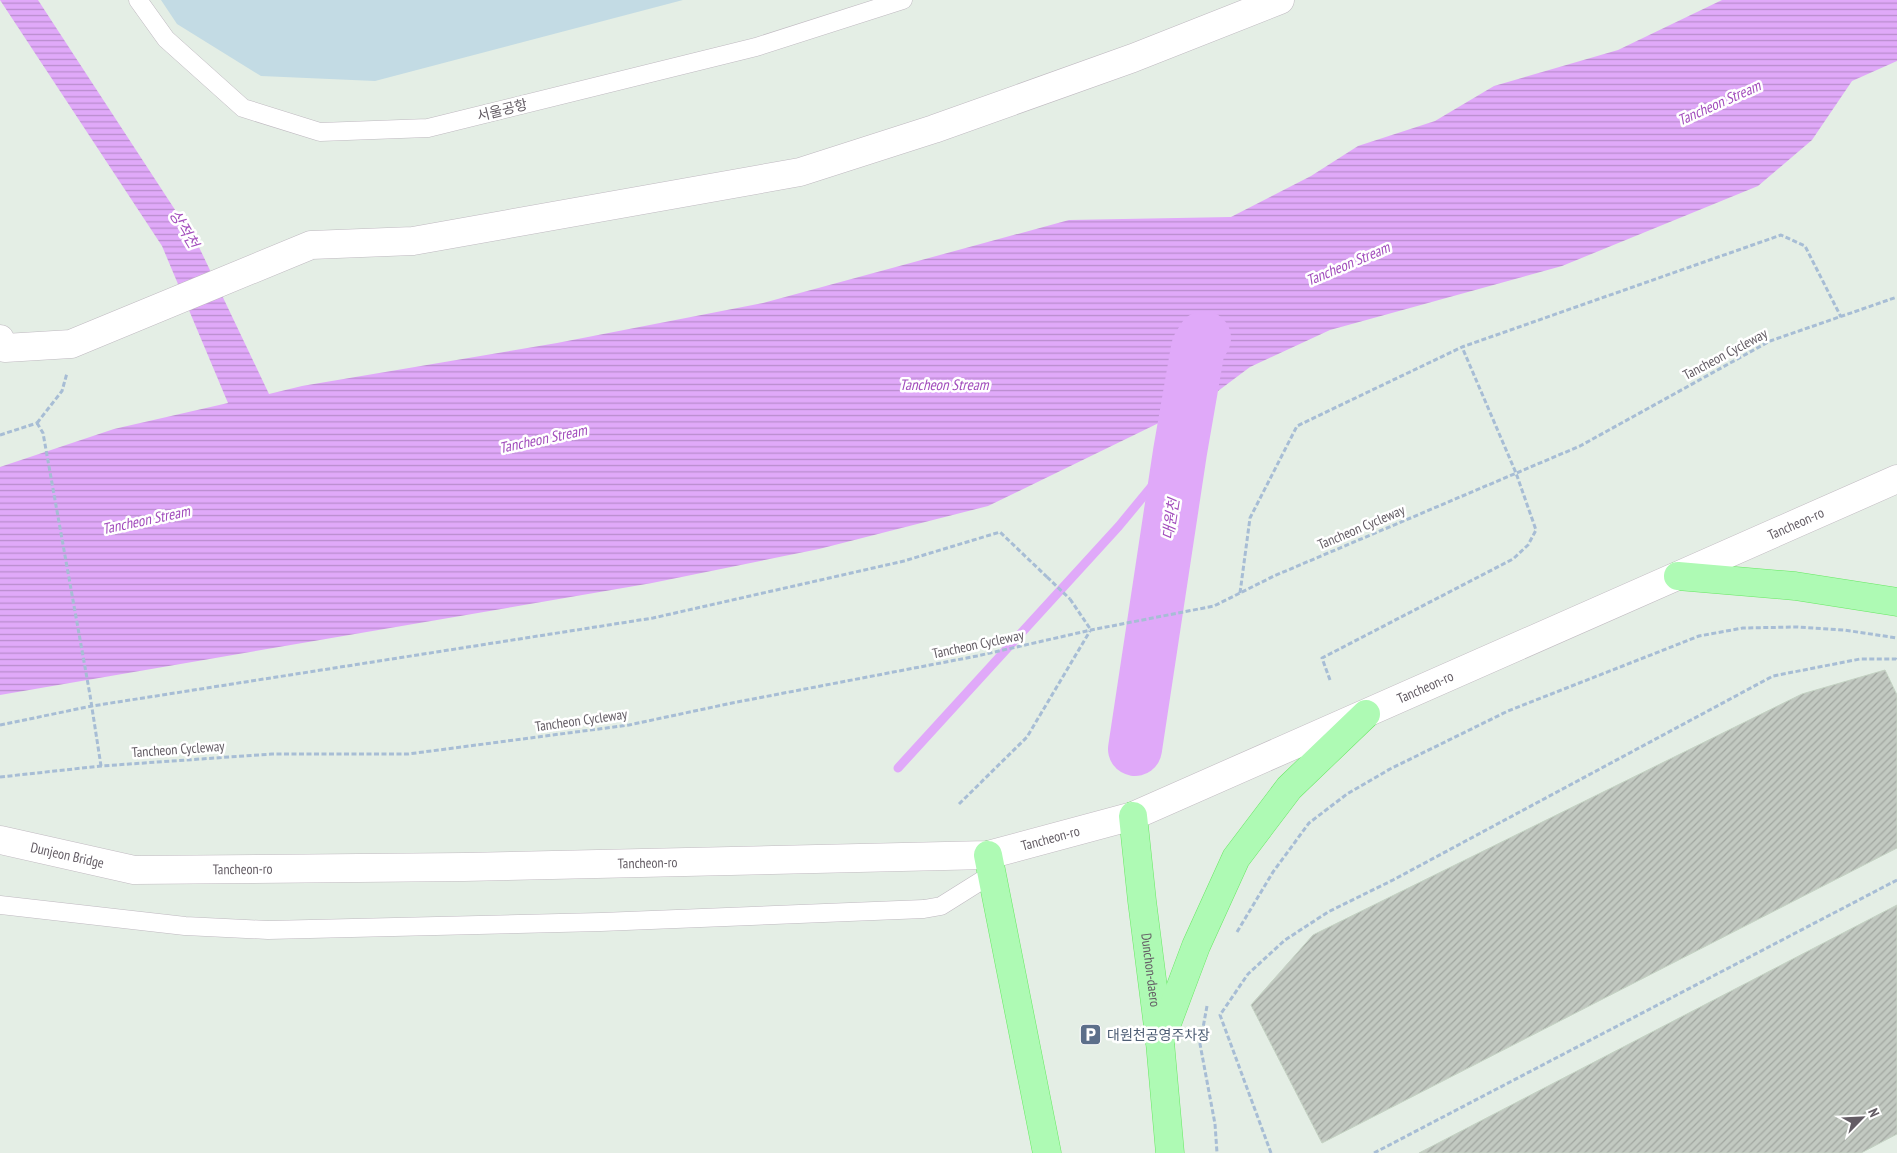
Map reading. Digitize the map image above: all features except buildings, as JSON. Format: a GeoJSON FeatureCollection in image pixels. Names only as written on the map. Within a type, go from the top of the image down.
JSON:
{"type":"FeatureCollection","features":[{"type":"Feature","properties":{"kind":"main road"},"geometry":{"type":"LineString","coordinates":[[0,339],[5,348],[70,344],[310,245],[413,241],[800,172],[934,129],[1124,61],[1280,0]]}},
{"type":"Feature","properties":{"kind":"main road","name":"Tancheon-ro"},"geometry":{"type":"LineString","coordinates":[[134,870],[990,865],[1133,816],[1897,480]]}},
{"type":"Feature","properties":{"kind":"main road"},"geometry":{"type":"LineString","coordinates":[[1678,576],[1795,586],[1897,602]]}},
{"type":"Feature","properties":{"kind":"main road"},"geometry":{"type":"LineString","coordinates":[[1160,1042],[1196,946],[1236,858],[1289,788],[1366,714]]}},
{"type":"Feature","properties":{"kind":"main road","name":"Dunchon-daero"},"geometry":{"type":"LineString","coordinates":[[1133,816],[1160,1042],[1170,1153]]}},
{"type":"Feature","properties":{"kind":"main road","name":"Dunjeon Bridge"},"geometry":{"type":"LineString","coordinates":[[0,840],[134,870]]}},
{"type":"Feature","properties":{"kind":"main road"},"geometry":{"type":"LineString","coordinates":[[990,865],[1047,1153]]}},
{"type":"Feature","properties":{"kind":"lane","name":"서울공항"},"geometry":{"type":"LineString","coordinates":[[138,0],[166,39],[243,108],[320,132],[428,128],[756,47],[903,0]]}},
{"type":"Feature","properties":{"kind":"lane"},"geometry":{"type":"LineString","coordinates":[[0,905],[185,926],[268,930],[601,922],[924,909],[941,906],[990,865]]}},
{"type":"Feature","properties":{"kind":"path"},"geometry":{"type":"LineString","coordinates":[[1240,593],[1250,518],[1297,426],[1462,347],[1781,235],[1805,246],[1841,317]]}},
{"type":"Feature","properties":{"kind":"path","name":"Tancheon Cycleway"},"geometry":{"type":"LineString","coordinates":[[0,777],[100,766],[272,754],[418,752],[629,725],[732,703],[977,656],[1091,630],[1214,606],[1274,576],[1580,446],[1770,341],[1897,297]]}},
{"type":"Feature","properties":{"kind":"path"},"geometry":{"type":"LineString","coordinates":[[0,435],[37,423],[62,391],[69,362],[70,344]]}},
{"type":"Feature","properties":{"kind":"path"},"geometry":{"type":"LineString","coordinates":[[1330,680],[1322,658],[1513,560],[1528,545],[1536,530],[1516,473],[1462,347]]}},
{"type":"Feature","properties":{"kind":"path"},"geometry":{"type":"LineString","coordinates":[[37,423],[43,433],[92,706],[100,766]]}},
{"type":"Feature","properties":{"kind":"path"},"geometry":{"type":"LineString","coordinates":[[0,725],[92,706],[653,618],[904,561],[1000,532],[1070,599],[1091,630],[1027,738],[959,804]]}},
{"type":"Feature","properties":{"kind":"path"},"geometry":{"type":"LineString","coordinates":[[1237,933],[1273,872],[1309,823],[1347,794],[1390,769],[1508,711],[1581,684],[1699,636],[1716,632],[1743,628],[1797,627],[1844,630],[1897,638]]}},
{"type":"Feature","properties":{"kind":"path"},"geometry":{"type":"LineString","coordinates":[[1271,1153],[1220,1015],[1248,974],[1286,940],[1328,912],[1393,880],[1773,676],[1860,659],[1897,660]]}},
{"type":"Feature","properties":{"kind":"path"},"geometry":{"type":"LineString","coordinates":[[1374,1153],[1897,880]]}},
{"type":"Feature","properties":{"kind":"path"},"geometry":{"type":"LineString","coordinates":[[1208,998],[1200,1044],[1215,1124],[1217,1153]]}},
{"type":"Feature","properties":{"kind":"shaded area"},"geometry":{"type":"Polygon","coordinates":[[[161,0],[683,0],[375,81],[261,76],[177,24],[161,0]]]}},
{"type":"Feature","properties":{"kind":"water","name":"Tancheon Stream"},"geometry":{"type":"Polygon","coordinates":[[[0,0],[38,0],[198,245],[269,394],[302,386],[557,343],[763,303],[1069,220],[1231,217],[1311,176],[1358,146],[1435,121],[1494,86],[1618,50],[1722,0],[1897,0],[1897,61],[1852,81],[1812,140],[1758,186],[1562,266],[1330,330],[1250,367],[1206,400],[988,506],[819,549],[652,583],[0,695],[0,467],[114,429],[228,403],[162,246],[0,0]]]}},
{"type":"Feature","properties":{"kind":"waterway","name":"대원천"},"geometry":{"type":"LineString","coordinates":[[1135,749],[1180,452],[1198,348],[1204,338]]}},
{"type":"Feature","properties":{"kind":"waterway"},"geometry":{"type":"LineString","coordinates":[[898,768],[1119,526],[1180,452]]}},
{"type":"Feature","properties":{"kind":"place","name":"대원천공영주차장"},"geometry":{"type":"Point","coordinates":[1091,1035]}},
{"type":"Feature","properties":{"kind":"water label","name":"상적천"},"geometry":{"type":"Point","coordinates":[184,229]}}]}
